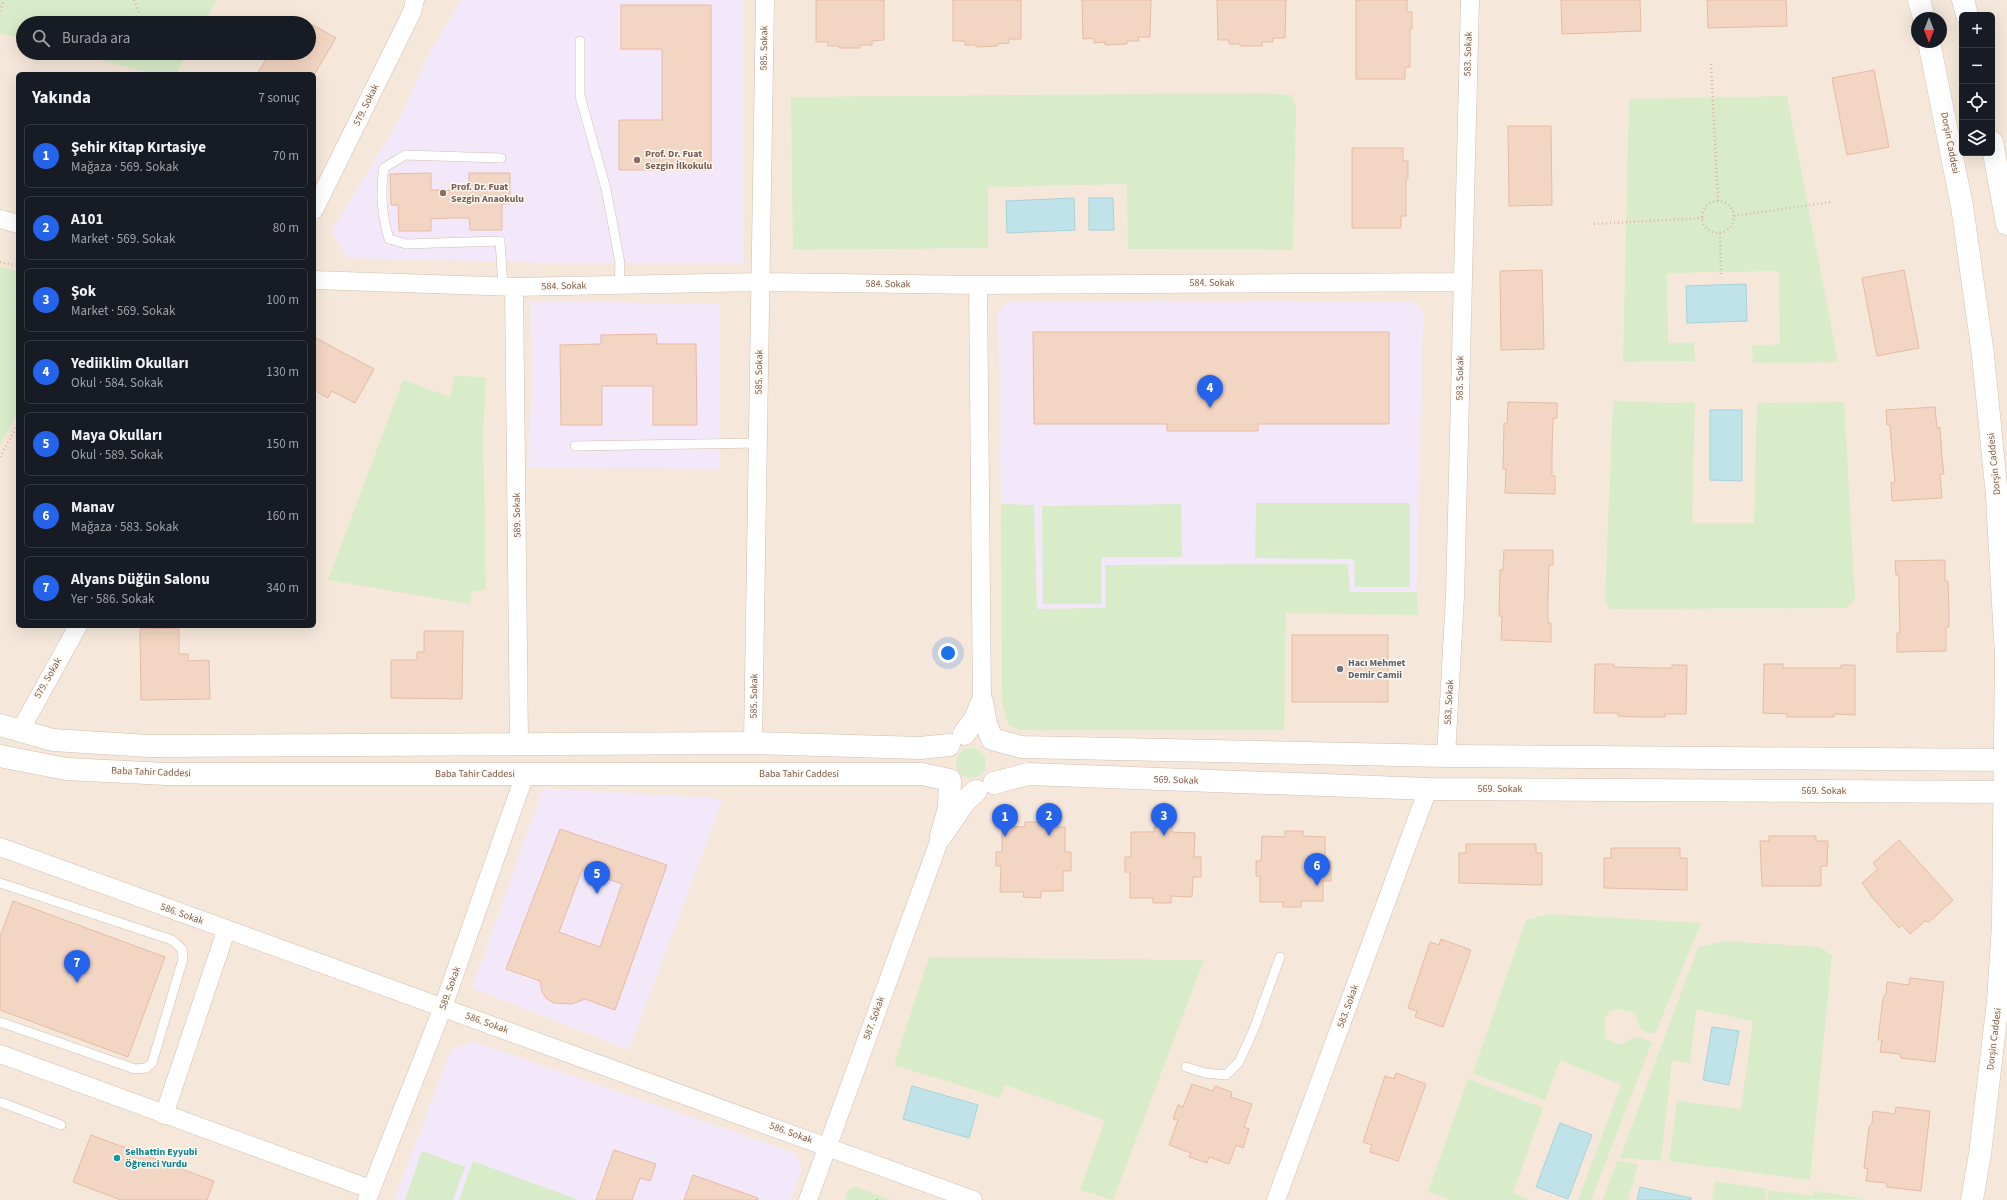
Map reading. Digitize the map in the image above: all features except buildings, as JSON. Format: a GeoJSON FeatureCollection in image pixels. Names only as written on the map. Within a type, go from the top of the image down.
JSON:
{"type":"FeatureCollection","features":[{"type":"Feature","properties":{"kind":"street","name":"579. Sokak"},"geometry":{"type":"LineString","coordinates":[[316,206],[412,12],[415,0]]}},
{"type":"Feature","properties":{"kind":"street","name":"585. Sokak"},"geometry":{"type":"LineString","coordinates":[[753,743],[764,0]]}},
{"type":"Feature","properties":{"kind":"street","name":"583. Sokak"},"geometry":{"type":"LineString","coordinates":[[1446,756],[1455,596],[1470,0]]}},
{"type":"Feature","properties":{"kind":"street"},"geometry":{"type":"LineString","coordinates":[[1919,0],[1922,12]]}},
{"type":"Feature","properties":{"kind":"street"},"geometry":{"type":"LineString","coordinates":[[1963,0],[1966,12]]}},
{"type":"Feature","properties":{"kind":"street","name":"Dorşin Caddesi"},"geometry":{"type":"LineString","coordinates":[[1930,48],[1962,206],[1984,354],[1998,496],[2006,656],[2006,792],[2003,926],[1998,1001],[1980,1154],[1972,1200]]}},
{"type":"Feature","properties":{"kind":"street"},"geometry":{"type":"LineString","coordinates":[[1995,156],[2007,224]]}},
{"type":"Feature","properties":{"kind":"street"},"geometry":{"type":"LineString","coordinates":[[0,219],[16,223]]}},
{"type":"Feature","properties":{"kind":"street","name":"584. Sokak"},"geometry":{"type":"LineString","coordinates":[[316,280],[509,287],[760,282],[978,284],[1462,282]]}},
{"type":"Feature","properties":{"kind":"street"},"geometry":{"type":"LineString","coordinates":[[942,836],[965,801],[999,775],[1002,761],[999,747],[992,739],[986,724],[982,702],[978,284]]}},
{"type":"Feature","properties":{"kind":"street","name":"589. Sokak"},"geometry":{"type":"LineString","coordinates":[[509,287],[519,744]]}},
{"type":"Feature","properties":{"kind":"street","name":"579. Sokak"},"geometry":{"type":"LineString","coordinates":[[10,728],[77,628]]}},
{"type":"Feature","properties":{"kind":"street"},"geometry":{"type":"LineString","coordinates":[[942,836],[949,808],[951,791],[950,780],[944,763],[945,753],[975,719],[982,702]]}},
{"type":"Feature","properties":{"kind":"street"},"geometry":{"type":"LineString","coordinates":[[10,728],[53,740],[149,746],[753,743],[920,748],[983,734],[992,739],[1021,747],[1446,756],[2006,760]]}},
{"type":"Feature","properties":{"kind":"street","name":"Baba Tahir Caddesi"},"geometry":{"type":"LineString","coordinates":[[0,756],[66,769],[166,774],[922,774],[950,780]]}},
{"type":"Feature","properties":{"kind":"street","name":"589. Sokak"},"geometry":{"type":"LineString","coordinates":[[369,1194],[443,1007],[525,774]]}},
{"type":"Feature","properties":{"kind":"street","name":"569. Sokak"},"geometry":{"type":"LineString","coordinates":[[985,787],[1028,774],[1428,789],[2006,792]]}},
{"type":"Feature","properties":{"kind":"street"},"geometry":{"type":"LineString","coordinates":[[950,780],[966,790],[985,787]]}},
{"type":"Feature","properties":{"kind":"street","name":"583. Sokak"},"geometry":{"type":"LineString","coordinates":[[1276,1200],[1428,789]]}},
{"type":"Feature","properties":{"kind":"street","name":"587. Sokak"},"geometry":{"type":"LineString","coordinates":[[808,1200],[942,836]]}},
{"type":"Feature","properties":{"kind":"street","name":"586. Sokak"},"geometry":{"type":"LineString","coordinates":[[0,847],[226,931],[443,1007],[973,1200]]}},
{"type":"Feature","properties":{"kind":"street"},"geometry":{"type":"LineString","coordinates":[[164,1115],[226,931]]}},
{"type":"Feature","properties":{"kind":"street"},"geometry":{"type":"LineString","coordinates":[[0,1054],[369,1194]]}},
{"type":"Feature","properties":{"kind":"lane"},"geometry":{"type":"LineString","coordinates":[[580,41],[580,96],[606,189],[620,263],[619,285]]}},
{"type":"Feature","properties":{"kind":"lane"},"geometry":{"type":"LineString","coordinates":[[501,158],[405,155],[384,168],[381,186],[384,224],[390,239],[406,244],[500,240],[509,287]]}},
{"type":"Feature","properties":{"kind":"lane"},"geometry":{"type":"LineString","coordinates":[[575,446],[758,443]]}},
{"type":"Feature","properties":{"kind":"lane"},"geometry":{"type":"LineString","coordinates":[[0,883],[172,940],[182,949],[183,959],[152,1063],[146,1068],[135,1068],[0,1022]]}},
{"type":"Feature","properties":{"kind":"lane"},"geometry":{"type":"LineString","coordinates":[[1186,1067],[1205,1073],[1226,1075],[1239,1062],[1254,1029],[1280,957]]}},
{"type":"Feature","properties":{"kind":"lane"},"geometry":{"type":"LineString","coordinates":[[0,1102],[62,1125]]}},
{"type":"Feature","properties":{"kind":"path"},"geometry":{"type":"LineString","coordinates":[[0,11],[4,0]]}},
{"type":"Feature","properties":{"kind":"path"},"geometry":{"type":"LineString","coordinates":[[134,0],[139,13]]}},
{"type":"Feature","properties":{"kind":"path"},"geometry":{"type":"LineString","coordinates":[[1711,64],[1718,201]]}},
{"type":"Feature","properties":{"kind":"path"},"geometry":{"type":"LineString","coordinates":[[1718,201],[1728,204],[1734,216],[1732,224],[1729,228],[1720,233],[1706,227],[1703,218],[1705,208],[1708,205],[1718,201]]}},
{"type":"Feature","properties":{"kind":"path"},"geometry":{"type":"LineString","coordinates":[[1734,216],[1831,202]]}},
{"type":"Feature","properties":{"kind":"path"},"geometry":{"type":"LineString","coordinates":[[1594,224],[1703,218]]}},
{"type":"Feature","properties":{"kind":"path"},"geometry":{"type":"LineString","coordinates":[[1720,233],[1721,275]]}},
{"type":"Feature","properties":{"kind":"path"},"geometry":{"type":"LineString","coordinates":[[0,262],[16,266]]}},
{"type":"Feature","properties":{"kind":"path"},"geometry":{"type":"LineString","coordinates":[[0,457],[16,428]]}},
{"type":"Feature","properties":{"kind":"shaded area"},"geometry":{"type":"Polygon","coordinates":[[[0,0],[2007,0],[2007,1200],[0,1200],[0,0]]]}},
{"type":"Feature","properties":{"kind":"shaded area","name":"Prof. Dr. Fuat Sezgin İlkokulu"},"geometry":{"type":"Polygon","coordinates":[[[461,0],[744,0],[743,264],[557,263],[347,258],[332,230],[397,124],[427,57],[461,0]]]}},
{"type":"Feature","properties":{"kind":"shaded area"},"geometry":{"type":"Polygon","coordinates":[[[530,301],[720,304],[720,469],[528,468],[532,375],[530,301]]]}},
{"type":"Feature","properties":{"kind":"shaded area"},"geometry":{"type":"Polygon","coordinates":[[[1009,301],[1414,301],[1423,313],[1417,592],[1349,592],[1347,564],[1106,565],[1105,608],[1037,609],[1034,505],[1001,504],[998,313],[1009,301]]]}},
{"type":"Feature","properties":{"kind":"shaded area"},"geometry":{"type":"Polygon","coordinates":[[[543,788],[723,799],[629,1050],[472,988],[543,788]]]}},
{"type":"Feature","properties":{"kind":"shaded area"},"geometry":{"type":"Polygon","coordinates":[[[474,1042],[795,1153],[802,1169],[791,1200],[394,1200],[451,1049],[474,1042]]]}},
{"type":"Feature","properties":{"kind":"green space"},"geometry":{"type":"Polygon","coordinates":[[[0,0],[217,0],[208,16],[16,16],[16,37],[0,33],[0,0]]]}},
{"type":"Feature","properties":{"kind":"green space"},"geometry":{"type":"Polygon","coordinates":[[[101,60],[183,60],[177,72],[146,72],[101,60]]]}},
{"type":"Feature","properties":{"kind":"green space"},"geometry":{"type":"Polygon","coordinates":[[[1262,93],[1292,95],[1296,107],[1293,250],[1128,249],[1127,184],[988,187],[988,248],[793,250],[791,97],[1262,93]]]}},
{"type":"Feature","properties":{"kind":"green space"},"geometry":{"type":"Polygon","coordinates":[[[1787,96],[1838,362],[1753,363],[1752,346],[1780,344],[1779,271],[1667,273],[1668,343],[1694,342],[1695,361],[1623,362],[1629,99],[1787,96]]]}},
{"type":"Feature","properties":{"kind":"green space"},"geometry":{"type":"Polygon","coordinates":[[[0,267],[16,271],[16,416],[0,445],[0,267]]]}},
{"type":"Feature","properties":{"kind":"green space"},"geometry":{"type":"Polygon","coordinates":[[[455,376],[486,377],[483,434],[486,589],[472,592],[470,604],[328,580],[403,380],[450,397],[455,376]]]}},
{"type":"Feature","properties":{"kind":"green space"},"geometry":{"type":"Polygon","coordinates":[[[1613,401],[1673,403],[1695,402],[1692,523],[1754,523],[1757,403],[1844,402],[1855,600],[1846,608],[1611,609],[1605,601],[1613,401]]]}},
{"type":"Feature","properties":{"kind":"green space"},"geometry":{"type":"Polygon","coordinates":[[[1256,503],[1410,503],[1410,587],[1355,587],[1354,559],[1255,558],[1256,503]]]}},
{"type":"Feature","properties":{"kind":"green space"},"geometry":{"type":"Polygon","coordinates":[[[1001,504],[1034,505],[1037,609],[1105,608],[1105,565],[1348,564],[1350,592],[1417,592],[1418,615],[1286,613],[1284,730],[1019,730],[1009,726],[1002,703],[1001,504]]]}},
{"type":"Feature","properties":{"kind":"green space"},"geometry":{"type":"Polygon","coordinates":[[[1181,504],[1182,557],[1101,557],[1101,604],[1043,604],[1042,506],[1181,504]]]}},
{"type":"Feature","properties":{"kind":"green space"},"geometry":{"type":"Polygon","coordinates":[[[971,748],[982,752],[986,763],[982,774],[971,778],[960,774],[956,763],[960,752],[971,748]]]}},
{"type":"Feature","properties":{"kind":"green space"},"geometry":{"type":"Polygon","coordinates":[[[1549,914],[1701,923],[1655,1034],[1641,1030],[1635,1013],[1618,1009],[1611,1010],[1605,1017],[1605,1038],[1620,1045],[1637,1036],[1652,1042],[1591,1200],[1578,1200],[1621,1085],[1560,1060],[1545,1100],[1473,1073],[1526,920],[1549,914]]]}},
{"type":"Feature","properties":{"kind":"green space"},"geometry":{"type":"Polygon","coordinates":[[[1727,941],[1820,947],[1832,955],[1810,1180],[1669,1161],[1677,1101],[1741,1109],[1753,1021],[1696,1009],[1690,1063],[1672,1060],[1661,1161],[1620,1158],[1698,947],[1727,941]]]}},
{"type":"Feature","properties":{"kind":"green space"},"geometry":{"type":"Polygon","coordinates":[[[929,957],[1204,960],[1113,1200],[1080,1190],[1105,1120],[1005,1085],[1000,1098],[894,1065],[929,957]]]}},
{"type":"Feature","properties":{"kind":"green space"},"geometry":{"type":"Polygon","coordinates":[[[1468,1079],[1543,1108],[1513,1193],[1530,1200],[1452,1200],[1428,1192],[1468,1079]]]}},
{"type":"Feature","properties":{"kind":"green space"},"geometry":{"type":"Polygon","coordinates":[[[422,1151],[465,1167],[453,1200],[405,1200],[422,1151]]]}},
{"type":"Feature","properties":{"kind":"green space"},"geometry":{"type":"Polygon","coordinates":[[[473,1161],[576,1199],[576,1200],[459,1200],[473,1161]]]}},
{"type":"Feature","properties":{"kind":"green space"},"geometry":{"type":"Polygon","coordinates":[[[1617,1161],[1638,1164],[1628,1200],[1603,1200],[1617,1161]]]}},
{"type":"Feature","properties":{"kind":"green space"},"geometry":{"type":"Polygon","coordinates":[[[1715,1181],[1767,1189],[1765,1200],[1712,1200],[1715,1181]]]}},
{"type":"Feature","properties":{"kind":"green space"},"geometry":{"type":"Polygon","coordinates":[[[856,1187],[891,1200],[845,1200],[848,1190],[856,1187]]]}},
{"type":"Feature","properties":{"kind":"green space"},"geometry":{"type":"Polygon","coordinates":[[[1769,1190],[1813,1196],[1814,1191],[1867,1199],[1768,1200],[1769,1190]]]}},
{"type":"Feature","properties":{"kind":"water"},"geometry":{"type":"Polygon","coordinates":[[[1074,198],[1075,230],[1007,233],[1006,201],[1074,198]]]}},
{"type":"Feature","properties":{"kind":"water"},"geometry":{"type":"Polygon","coordinates":[[[1089,198],[1113,198],[1114,230],[1089,230],[1089,198]]]}},
{"type":"Feature","properties":{"kind":"water"},"geometry":{"type":"Polygon","coordinates":[[[1746,284],[1747,321],[1687,323],[1686,286],[1746,284]]]}},
{"type":"Feature","properties":{"kind":"water"},"geometry":{"type":"Polygon","coordinates":[[[1710,410],[1742,410],[1742,481],[1710,480],[1710,410]]]}},
{"type":"Feature","properties":{"kind":"water"},"geometry":{"type":"Polygon","coordinates":[[[1712,1027],[1739,1031],[1729,1085],[1703,1080],[1712,1027]]]}},
{"type":"Feature","properties":{"kind":"water"},"geometry":{"type":"Polygon","coordinates":[[[912,1086],[978,1105],[969,1138],[903,1119],[912,1086]]]}},
{"type":"Feature","properties":{"kind":"water"},"geometry":{"type":"Polygon","coordinates":[[[1560,1123],[1592,1135],[1568,1199],[1536,1187],[1560,1123]]]}},
{"type":"Feature","properties":{"kind":"water"},"geometry":{"type":"Polygon","coordinates":[[[1640,1187],[1691,1198],[1691,1200],[1637,1200],[1640,1187]]]}},
{"type":"Feature","properties":{"kind":"place","name":"Prof. Dr. Fuat Sezgin İlkokulu"},"geometry":{"type":"Point","coordinates":[637,160]}},
{"type":"Feature","properties":{"kind":"place","name":"Prof. Dr. Fuat Sezgin Anaokulu"},"geometry":{"type":"Point","coordinates":[443,193]}},
{"type":"Feature","properties":{"kind":"place","name":"Yediiklim Okulları"},"geometry":{"type":"Point","coordinates":[1210,408]}},
{"type":"Feature","properties":{"kind":"place","name":"Hacı Mehmet Demir Camii"},"geometry":{"type":"Point","coordinates":[1340,669]}},
{"type":"Feature","properties":{"kind":"place","name":"A101"},"geometry":{"type":"Point","coordinates":[1049,836]}},
{"type":"Feature","properties":{"kind":"place","name":"Şok"},"geometry":{"type":"Point","coordinates":[1164,836]}},
{"type":"Feature","properties":{"kind":"place","name":"Şehir Kitap Kırtasiye"},"geometry":{"type":"Point","coordinates":[1005,837]}},
{"type":"Feature","properties":{"kind":"place","name":"Manav"},"geometry":{"type":"Point","coordinates":[1317,886]}},
{"type":"Feature","properties":{"kind":"place","name":"Maya Okulları"},"geometry":{"type":"Point","coordinates":[597,894]}},
{"type":"Feature","properties":{"kind":"place","name":"Alyans Düğün Salonu"},"geometry":{"type":"Point","coordinates":[77,983]}},
{"type":"Feature","properties":{"kind":"place","name":"Selhattin Eyyubi Öğrenci Yurdu"},"geometry":{"type":"Point","coordinates":[117,1158]}}]}
